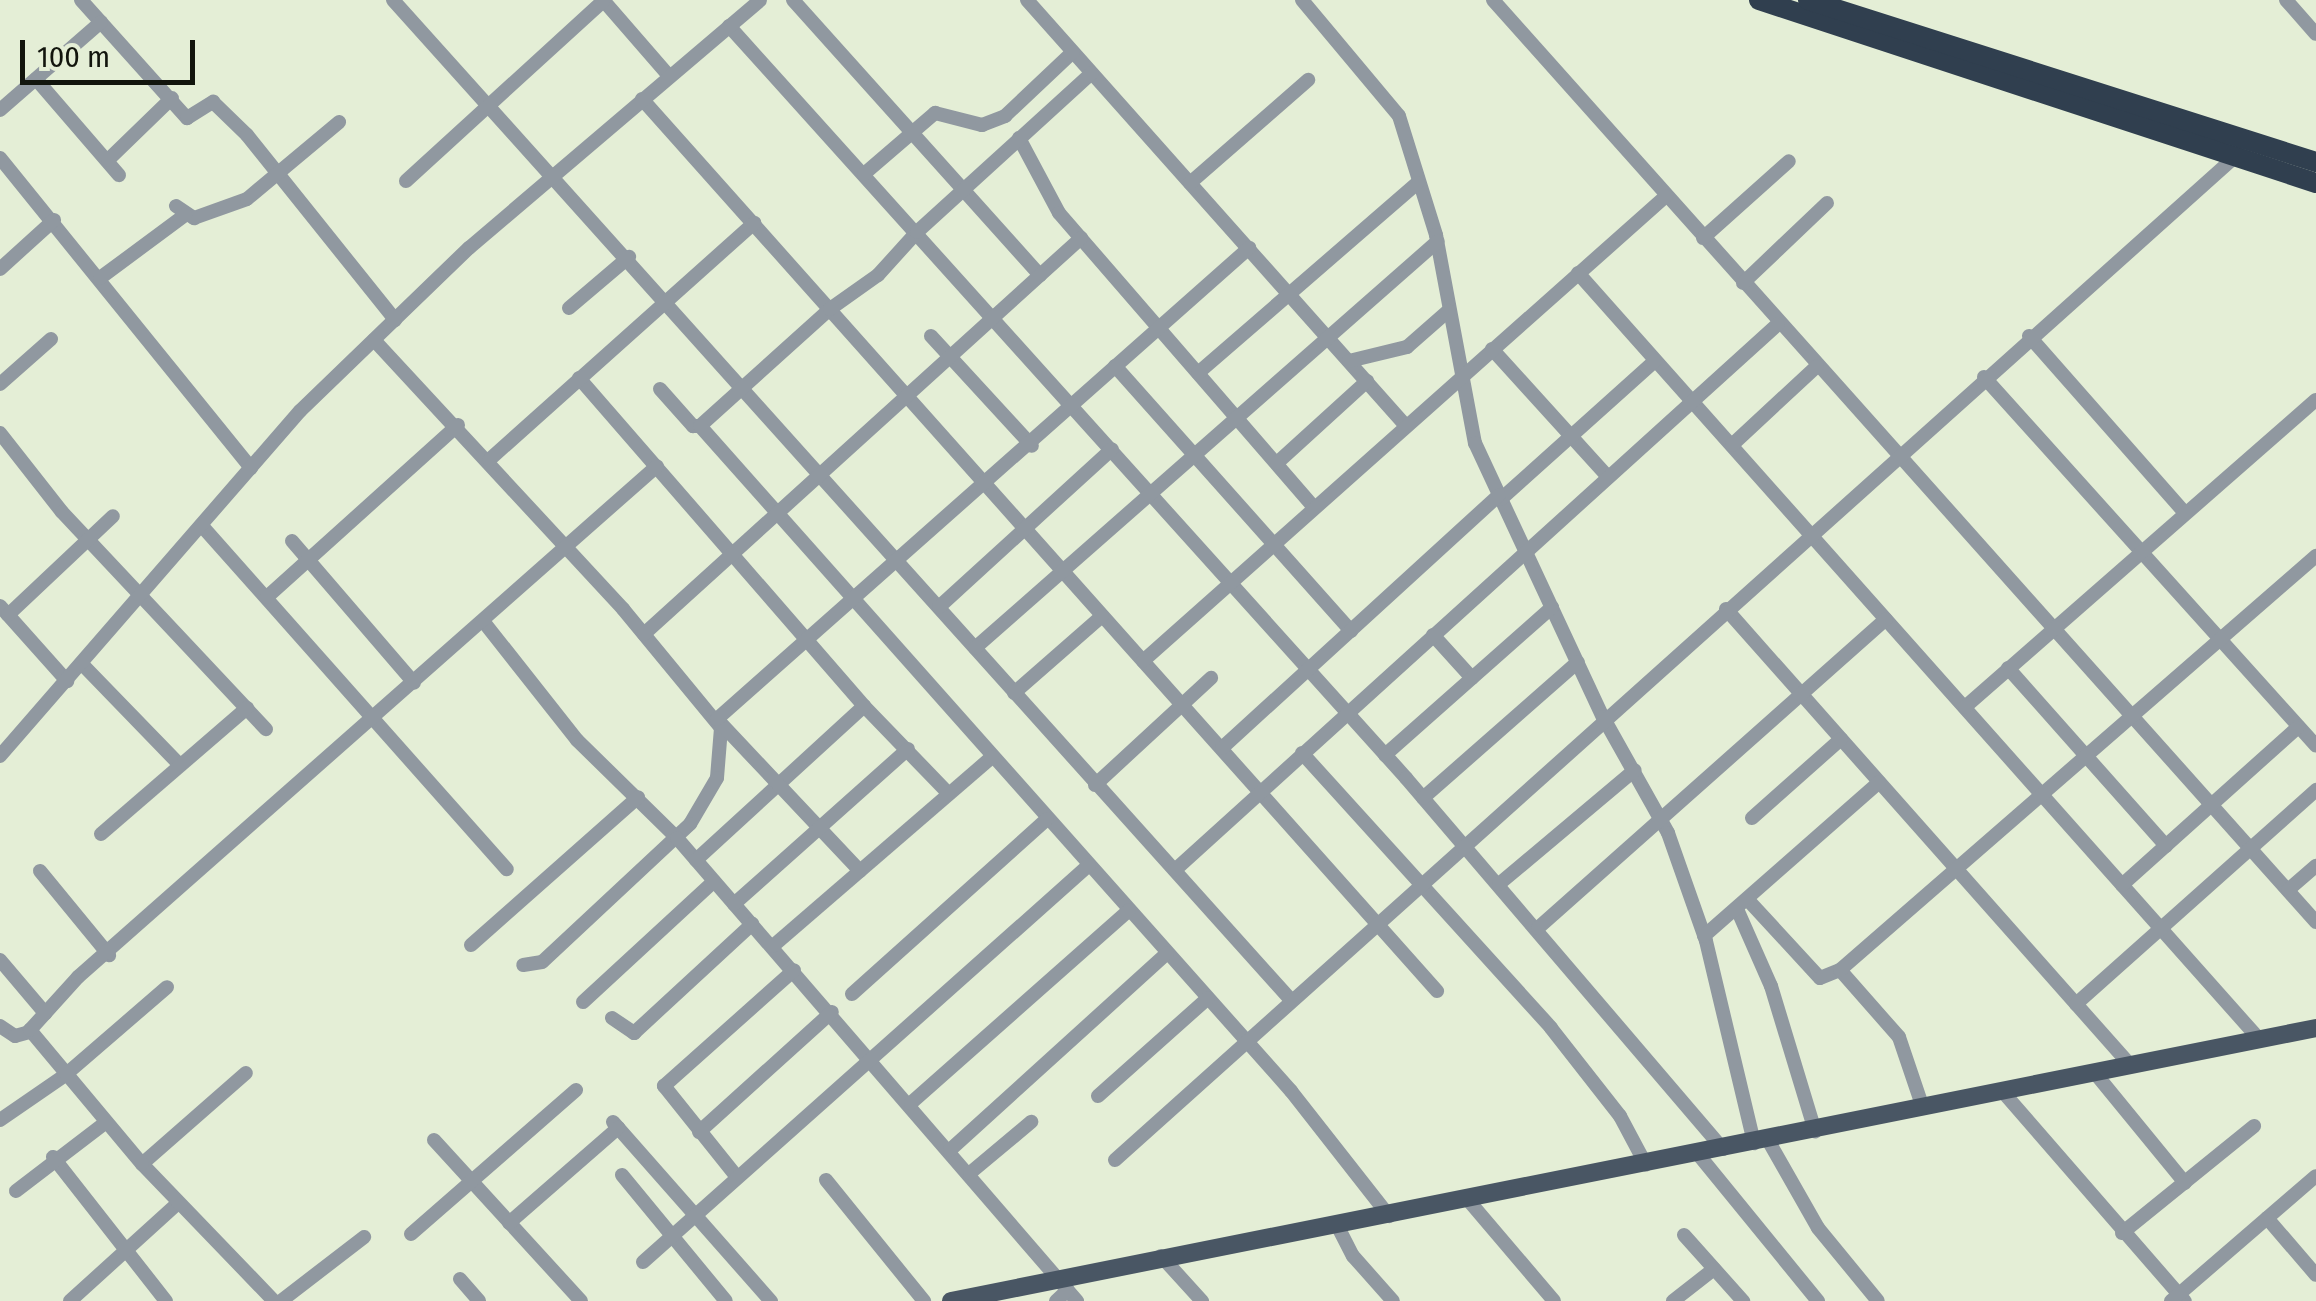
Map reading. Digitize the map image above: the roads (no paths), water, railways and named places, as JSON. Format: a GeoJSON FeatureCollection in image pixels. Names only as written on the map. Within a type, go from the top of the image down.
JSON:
{"type":"FeatureCollection","features":[{"type":"Feature","properties":{"kind":"highway"},"geometry":{"type":"LineString","coordinates":[[1759,0],[2240,148],[2316,162]]}},
{"type":"Feature","properties":{"kind":"highway"},"geometry":{"type":"LineString","coordinates":[[1808,0],[2240,148],[2316,182]]}},
{"type":"Feature","properties":{"kind":"main road"},"geometry":{"type":"LineString","coordinates":[[951,1301],[1064,1292],[1161,1256],[1470,1201],[2316,1028]]}},
{"type":"Feature","properties":{"kind":"street"},"geometry":{"type":"LineString","coordinates":[[81,0],[190,120],[215,102],[280,174],[395,320]]}},
{"type":"Feature","properties":{"kind":"street"},"geometry":{"type":"LineString","coordinates":[[393,0],[554,174],[1095,785],[1290,998]]}},
{"type":"Feature","properties":{"kind":"street"},"geometry":{"type":"LineString","coordinates":[[406,181],[603,0],[669,76]]}},
{"type":"Feature","properties":{"kind":"street"},"geometry":{"type":"LineString","coordinates":[[0,756],[251,468],[374,340],[554,174],[760,0]]}},
{"type":"Feature","properties":{"kind":"street"},"geometry":{"type":"LineString","coordinates":[[792,0],[908,135],[1040,275]]}},
{"type":"Feature","properties":{"kind":"street"},"geometry":{"type":"LineString","coordinates":[[1026,0],[1406,426]]}},
{"type":"Feature","properties":{"kind":"street"},"geometry":{"type":"LineString","coordinates":[[1302,0],[1397,112],[1438,241],[1466,418],[1603,716],[1662,820],[1704,936],[1761,1142],[1870,1298]]}},
{"type":"Feature","properties":{"kind":"street"},"geometry":{"type":"LineString","coordinates":[[1493,0],[1778,324],[2316,922]]}},
{"type":"Feature","properties":{"kind":"street"},"geometry":{"type":"LineString","coordinates":[[2290,1],[2316,34]]}},
{"type":"Feature","properties":{"kind":"street"},"geometry":{"type":"LineString","coordinates":[[1,106],[101,22]]}},
{"type":"Feature","properties":{"kind":"street"},"geometry":{"type":"LineString","coordinates":[[729,26],[1309,669],[1538,928],[1723,1150]]}},
{"type":"Feature","properties":{"kind":"street"},"geometry":{"type":"LineString","coordinates":[[864,174],[908,135],[942,112],[972,125],[994,121],[1073,52]]}},
{"type":"Feature","properties":{"kind":"street"},"geometry":{"type":"LineString","coordinates":[[660,389],[692,426],[700,426],[830,309],[878,276],[916,232],[1092,73]]}},
{"type":"Feature","properties":{"kind":"street"},"geometry":{"type":"LineString","coordinates":[[36,79],[118,175]]}},
{"type":"Feature","properties":{"kind":"street"},"geometry":{"type":"LineString","coordinates":[[1190,183],[1308,80]]}},
{"type":"Feature","properties":{"kind":"street"},"geometry":{"type":"LineString","coordinates":[[108,160],[172,98]]}},
{"type":"Feature","properties":{"kind":"street"},"geometry":{"type":"LineString","coordinates":[[642,99],[1142,662],[1262,790],[1437,991]]}},
{"type":"Feature","properties":{"kind":"street"},"geometry":{"type":"LineString","coordinates":[[100,278],[181,210],[233,206],[280,174],[339,122]]}},
{"type":"Feature","properties":{"kind":"street"},"geometry":{"type":"LineString","coordinates":[[1019,138],[1054,206],[1314,506]]}},
{"type":"Feature","properties":{"kind":"street"},"geometry":{"type":"LineString","coordinates":[[1115,1160],[1603,716],[2240,148]]}},
{"type":"Feature","properties":{"kind":"street"},"geometry":{"type":"LineString","coordinates":[[0,158],[251,468]]}},
{"type":"Feature","properties":{"kind":"street"},"geometry":{"type":"LineString","coordinates":[[1703,238],[1789,161]]}},
{"type":"Feature","properties":{"kind":"street"},"geometry":{"type":"LineString","coordinates":[[1198,373],[1417,183]]}},
{"type":"Feature","properties":{"kind":"street"},"geometry":{"type":"LineString","coordinates":[[1142,662],[1666,196]]}},
{"type":"Feature","properties":{"kind":"street"},"geometry":{"type":"LineString","coordinates":[[1743,283],[1827,203]]}},
{"type":"Feature","properties":{"kind":"street"},"geometry":{"type":"LineString","coordinates":[[0,269],[54,220]]}},
{"type":"Feature","properties":{"kind":"street"},"geometry":{"type":"LineString","coordinates":[[489,460],[754,223]]}},
{"type":"Feature","properties":{"kind":"street"},"geometry":{"type":"LineString","coordinates":[[644,634],[1081,238]]}},
{"type":"Feature","properties":{"kind":"street"},"geometry":{"type":"LineString","coordinates":[[975,648],[1438,241]]}},
{"type":"Feature","properties":{"kind":"street"},"geometry":{"type":"LineString","coordinates":[[717,719],[811,642],[1249,248]]}},
{"type":"Feature","properties":{"kind":"street"},"geometry":{"type":"LineString","coordinates":[[568,308],[629,258]]}},
{"type":"Feature","properties":{"kind":"street"},"geometry":{"type":"LineString","coordinates":[[1578,273],[2260,1040]]}},
{"type":"Feature","properties":{"kind":"street"},"geometry":{"type":"LineString","coordinates":[[1349,361],[1407,347],[1448,311]]}},
{"type":"Feature","properties":{"kind":"street"},"geometry":{"type":"LineString","coordinates":[[1174,870],[1778,324]]}},
{"type":"Feature","properties":{"kind":"street"},"geometry":{"type":"LineString","coordinates":[[930,336],[1032,446]]}},
{"type":"Feature","properties":{"kind":"street"},"geometry":{"type":"LineString","coordinates":[[2029,336],[2185,513]]}},
{"type":"Feature","properties":{"kind":"street"},"geometry":{"type":"LineString","coordinates":[[0,384],[51,338]]}},
{"type":"Feature","properties":{"kind":"street"},"geometry":{"type":"LineString","coordinates":[[374,340],[458,425],[717,719],[860,870]]}},
{"type":"Feature","properties":{"kind":"street"},"geometry":{"type":"LineString","coordinates":[[1492,350],[1608,477]]}},
{"type":"Feature","properties":{"kind":"street"},"geometry":{"type":"LineString","coordinates":[[1222,748],[1655,361]]}},
{"type":"Feature","properties":{"kind":"street"},"geometry":{"type":"LineString","coordinates":[[1115,366],[1351,631]]}},
{"type":"Feature","properties":{"kind":"street"},"geometry":{"type":"LineString","coordinates":[[1732,445],[1817,366]]}},
{"type":"Feature","properties":{"kind":"street"},"geometry":{"type":"LineString","coordinates":[[1984,377],[2316,746]]}},
{"type":"Feature","properties":{"kind":"street"},"geometry":{"type":"LineString","coordinates":[[579,378],[864,706],[949,794]]}},
{"type":"Feature","properties":{"kind":"street"},"geometry":{"type":"LineString","coordinates":[[1276,463],[1366,381]]}},
{"type":"Feature","properties":{"kind":"street"},"geometry":{"type":"LineString","coordinates":[[1964,707],[2316,400]]}},
{"type":"Feature","properties":{"kind":"street"},"geometry":{"type":"LineString","coordinates":[[267,597],[458,425]]}},
{"type":"Feature","properties":{"kind":"street"},"geometry":{"type":"LineString","coordinates":[[700,426],[1208,998],[1388,1216]]}},
{"type":"Feature","properties":{"kind":"street"},"geometry":{"type":"LineString","coordinates":[[0,434],[88,540],[144,594],[266,728]]}},
{"type":"Feature","properties":{"kind":"street"},"geometry":{"type":"LineString","coordinates":[[939,608],[1112,449]]}},
{"type":"Feature","properties":{"kind":"street"},"geometry":{"type":"LineString","coordinates":[[0,1026],[16,1036],[30,1032],[45,1013],[109,955],[657,466]]}},
{"type":"Feature","properties":{"kind":"street"},"geometry":{"type":"LineString","coordinates":[[67,681],[4,611],[113,516]]}},
{"type":"Feature","properties":{"kind":"street"},"geometry":{"type":"LineString","coordinates":[[202,526],[507,869]]}},
{"type":"Feature","properties":{"kind":"street"},"geometry":{"type":"LineString","coordinates":[[292,541],[414,683]]}},
{"type":"Feature","properties":{"kind":"street"},"geometry":{"type":"LineString","coordinates":[[1742,905],[1820,978],[1840,970],[2316,556]]}},
{"type":"Feature","properties":{"kind":"street"},"geometry":{"type":"LineString","coordinates":[[1385,755],[1552,606]]}},
{"type":"Feature","properties":{"kind":"street"},"geometry":{"type":"LineString","coordinates":[[1726,609],[2131,1066]]}},
{"type":"Feature","properties":{"kind":"street"},"geometry":{"type":"LineString","coordinates":[[1014,693],[1102,616]]}},
{"type":"Feature","properties":{"kind":"street"},"geometry":{"type":"LineString","coordinates":[[1538,928],[1886,619]]}},
{"type":"Feature","properties":{"kind":"street"},"geometry":{"type":"LineString","coordinates":[[482,621],[577,740],[677,838],[911,1103],[1064,1292]]}},
{"type":"Feature","properties":{"kind":"street"},"geometry":{"type":"LineString","coordinates":[[1434,635],[1472,678]]}},
{"type":"Feature","properties":{"kind":"street"},"geometry":{"type":"LineString","coordinates":[[1423,798],[1578,662]]}},
{"type":"Feature","properties":{"kind":"street"},"geometry":{"type":"LineString","coordinates":[[82,664],[178,763]]}},
{"type":"Feature","properties":{"kind":"street"},"geometry":{"type":"LineString","coordinates":[[2008,668],[2166,846]]}},
{"type":"Feature","properties":{"kind":"street"},"geometry":{"type":"LineString","coordinates":[[1095,785],[1212,678]]}},
{"type":"Feature","properties":{"kind":"street"},"geometry":{"type":"LineString","coordinates":[[696,860],[864,706]]}},
{"type":"Feature","properties":{"kind":"street"},"geometry":{"type":"LineString","coordinates":[[101,834],[178,763],[247,708]]}},
{"type":"Feature","properties":{"kind":"street"},"geometry":{"type":"LineString","coordinates":[[523,965],[537,966],[677,838],[716,778],[724,752],[717,719]]}},
{"type":"Feature","properties":{"kind":"street"},"geometry":{"type":"LineString","coordinates":[[2122,885],[2298,727]]}},
{"type":"Feature","properties":{"kind":"street"},"geometry":{"type":"LineString","coordinates":[[1752,818],[1841,739]]}},
{"type":"Feature","properties":{"kind":"street"},"geometry":{"type":"LineString","coordinates":[[734,904],[908,749]]}},
{"type":"Feature","properties":{"kind":"street"},"geometry":{"type":"LineString","coordinates":[[1302,753],[1551,1028],[1620,1116],[1646,1165]]}},
{"type":"Feature","properties":{"kind":"street"},"geometry":{"type":"LineString","coordinates":[[773,946],[992,757]]}},
{"type":"Feature","properties":{"kind":"street"},"geometry":{"type":"LineString","coordinates":[[1499,884],[1635,770]]}},
{"type":"Feature","properties":{"kind":"street"},"geometry":{"type":"LineString","coordinates":[[1704,936],[1879,782]]}},
{"type":"Feature","properties":{"kind":"street"},"geometry":{"type":"LineString","coordinates":[[2076,1004],[2316,790]]}},
{"type":"Feature","properties":{"kind":"street"},"geometry":{"type":"LineString","coordinates":[[471,945],[638,797]]}},
{"type":"Feature","properties":{"kind":"street"},"geometry":{"type":"LineString","coordinates":[[852,994],[1048,819]]}},
{"type":"Feature","properties":{"kind":"street"},"geometry":{"type":"LineString","coordinates":[[643,1262],[1089,865]]}},
{"type":"Feature","properties":{"kind":"street"},"geometry":{"type":"LineString","coordinates":[[2288,890],[2316,866]]}},
{"type":"Feature","properties":{"kind":"street"},"geometry":{"type":"LineString","coordinates":[[40,871],[109,955]]}},
{"type":"Feature","properties":{"kind":"street"},"geometry":{"type":"LineString","coordinates":[[583,1002],[714,881]]}},
{"type":"Feature","properties":{"kind":"street"},"geometry":{"type":"LineString","coordinates":[[1742,905],[1814,1130]]}},
{"type":"Feature","properties":{"kind":"street"},"geometry":{"type":"LineString","coordinates":[[911,1103],[1128,910]]}},
{"type":"Feature","properties":{"kind":"street"},"geometry":{"type":"LineString","coordinates":[[612,1018],[634,1033],[752,924]]}},
{"type":"Feature","properties":{"kind":"street"},"geometry":{"type":"LineString","coordinates":[[950,1150],[1167,953]]}},
{"type":"Feature","properties":{"kind":"street"},"geometry":{"type":"LineString","coordinates":[[0,960],[45,1013]]}},
{"type":"Feature","properties":{"kind":"street"},"geometry":{"type":"LineString","coordinates":[[736,1177],[665,1084],[794,970]]}},
{"type":"Feature","properties":{"kind":"street"},"geometry":{"type":"LineString","coordinates":[[1840,970],[1899,1037],[1923,1108]]}},
{"type":"Feature","properties":{"kind":"street"},"geometry":{"type":"LineString","coordinates":[[0,1120],[64,1076],[167,987]]}},
{"type":"Feature","properties":{"kind":"street"},"geometry":{"type":"LineString","coordinates":[[1098,1096],[1208,998]]}},
{"type":"Feature","properties":{"kind":"street"},"geometry":{"type":"LineString","coordinates":[[699,1132],[832,1012]]}},
{"type":"Feature","properties":{"kind":"street"},"geometry":{"type":"LineString","coordinates":[[30,1032],[142,1164],[277,1301],[364,1237]]}},
{"type":"Feature","properties":{"kind":"street"},"geometry":{"type":"LineString","coordinates":[[142,1164],[246,1073]]}},
{"type":"Feature","properties":{"kind":"street"},"geometry":{"type":"LineString","coordinates":[[2094,1073],[2185,1183]]}},
{"type":"Feature","properties":{"kind":"street"},"geometry":{"type":"LineString","coordinates":[[411,1234],[576,1090]]}},
{"type":"Feature","properties":{"kind":"street"},"geometry":{"type":"LineString","coordinates":[[2004,1092],[2178,1299],[2316,1176]]}},
{"type":"Feature","properties":{"kind":"street"},"geometry":{"type":"LineString","coordinates":[[970,1173],[1031,1122]]}},
{"type":"Feature","properties":{"kind":"street"},"geometry":{"type":"LineString","coordinates":[[16,1191],[54,1157],[105,1123]]}},
{"type":"Feature","properties":{"kind":"street"},"geometry":{"type":"LineString","coordinates":[[509,1223],[616,1125],[771,1301]]}},
{"type":"Feature","properties":{"kind":"street"},"geometry":{"type":"LineString","coordinates":[[2122,1232],[2254,1126]]}},
{"type":"Feature","properties":{"kind":"street"},"geometry":{"type":"LineString","coordinates":[[434,1140],[581,1301]]}},
{"type":"Feature","properties":{"kind":"street"},"geometry":{"type":"LineString","coordinates":[[1698,1154],[1818,1301]]}},
{"type":"Feature","properties":{"kind":"street"},"geometry":{"type":"LineString","coordinates":[[54,1157],[166,1301]]}},
{"type":"Feature","properties":{"kind":"street"},"geometry":{"type":"LineString","coordinates":[[622,1174],[726,1301]]}},
{"type":"Feature","properties":{"kind":"street"},"geometry":{"type":"LineString","coordinates":[[826,1180],[924,1301]]}},
{"type":"Feature","properties":{"kind":"street"},"geometry":{"type":"LineString","coordinates":[[1470,1201],[1554,1301]]}},
{"type":"Feature","properties":{"kind":"street"},"geometry":{"type":"LineString","coordinates":[[70,1301],[178,1202]]}},
{"type":"Feature","properties":{"kind":"street"},"geometry":{"type":"LineString","coordinates":[[2267,1218],[2316,1275]]}},
{"type":"Feature","properties":{"kind":"street"},"geometry":{"type":"LineString","coordinates":[[1337,1225],[1353,1256],[1393,1301]]}},
{"type":"Feature","properties":{"kind":"street"},"geometry":{"type":"LineString","coordinates":[[1684,1235],[1743,1301]]}},
{"type":"Feature","properties":{"kind":"street"},"geometry":{"type":"LineString","coordinates":[[1161,1256],[1202,1301]]}},
{"type":"Feature","properties":{"kind":"street"},"geometry":{"type":"LineString","coordinates":[[1673,1301],[1714,1269]]}},
{"type":"Feature","properties":{"kind":"street"},"geometry":{"type":"LineString","coordinates":[[460,1279],[479,1301]]}}]}
